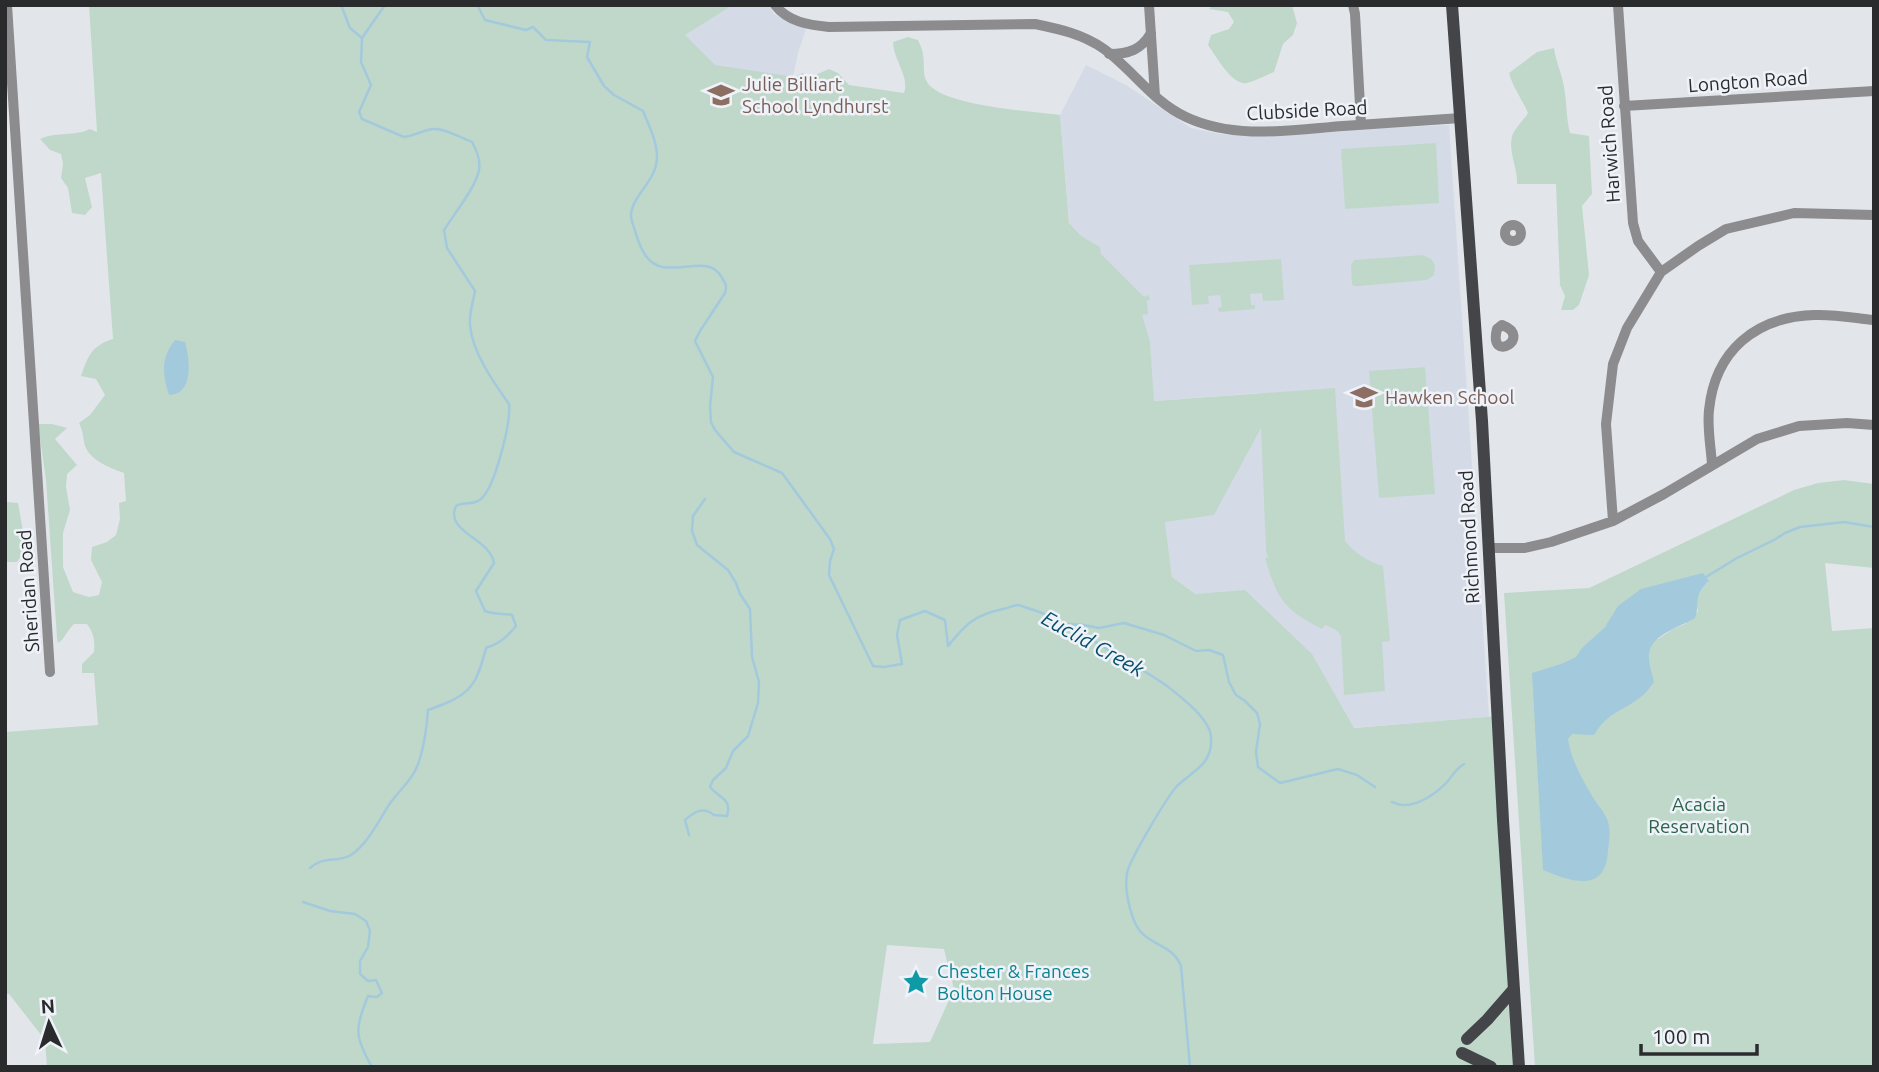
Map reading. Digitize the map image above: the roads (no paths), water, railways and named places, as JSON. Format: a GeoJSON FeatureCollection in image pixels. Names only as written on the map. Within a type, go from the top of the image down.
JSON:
{"type":"FeatureCollection","features":[{"type":"Feature","properties":{"kind":"main road","name":"Richmond Road"},"geometry":{"type":"LineString","coordinates":[[1452,5],[1476,339],[1519,1067]]}},
{"type":"Feature","properties":{"kind":"main road"},"geometry":{"type":"LineString","coordinates":[[1467,1039],[1514,989]]}},
{"type":"Feature","properties":{"kind":"main road"},"geometry":{"type":"LineString","coordinates":[[1462,1053],[1491,1067]]}},
{"type":"Feature","properties":{"kind":"street","name":"Sheridan Road"},"geometry":{"type":"LineString","coordinates":[[7,5],[50,672]]}},
{"type":"Feature","properties":{"kind":"street","name":"Clubside Road"},"geometry":{"type":"LineString","coordinates":[[775,5],[780,12],[803,24],[829,27],[1035,24],[1082,36],[1109,54],[1172,110],[1189,119],[1233,132],[1461,118]]}},
{"type":"Feature","properties":{"kind":"street"},"geometry":{"type":"LineString","coordinates":[[1149,5],[1155,96]]}},
{"type":"Feature","properties":{"kind":"street","name":"Harwich Road"},"geometry":{"type":"LineString","coordinates":[[1618,5],[1633,223],[1638,241],[1661,272]]}},
{"type":"Feature","properties":{"kind":"street"},"geometry":{"type":"LineString","coordinates":[[1356,8],[1361,124]]}},
{"type":"Feature","properties":{"kind":"street"},"geometry":{"type":"LineString","coordinates":[[1109,54],[1136,50],[1147,41],[1151,33]]}},
{"type":"Feature","properties":{"kind":"street","name":"Longton Road"},"geometry":{"type":"LineString","coordinates":[[1624,106],[1874,91]]}},
{"type":"Feature","properties":{"kind":"street"},"geometry":{"type":"LineString","coordinates":[[1613,522],[1605,424],[1613,364],[1626,328],[1661,272],[1727,229],[1794,213],[1874,215]]}},
{"type":"Feature","properties":{"kind":"street"},"geometry":{"type":"LineString","coordinates":[[1712,465],[1708,414],[1712,390],[1725,362],[1743,338],[1780,319],[1815,315],[1874,320]]}},
{"type":"Feature","properties":{"kind":"street"},"geometry":{"type":"LineString","coordinates":[[1476,339],[1496,338]]}},
{"type":"Feature","properties":{"kind":"street"},"geometry":{"type":"LineString","coordinates":[[1489,548],[1525,548],[1613,522],[1757,439],[1799,426],[1847,423],[1874,425]]}},
{"type":"Feature","properties":{"kind":"water"},"geometry":{"type":"Polygon","coordinates":[[[175,340],[185,342],[189,367],[183,389],[169,395],[164,366],[167,353],[175,340]]]}},
{"type":"Feature","properties":{"kind":"water"},"geometry":{"type":"Polygon","coordinates":[[[1703,573],[1709,581],[1699,595],[1695,618],[1661,636],[1651,647],[1649,661],[1654,682],[1649,689],[1636,701],[1606,720],[1594,735],[1572,734],[1568,739],[1577,768],[1609,825],[1606,864],[1594,879],[1586,881],[1576,881],[1543,870],[1532,673],[1576,657],[1605,627],[1618,606],[1641,589],[1703,573]]]}},
{"type":"Feature","properties":{"kind":"waterway","name":"Euclid Creek"},"geometry":{"type":"LineString","coordinates":[[341,5],[350,28],[362,38],[385,5]]}},
{"type":"Feature","properties":{"kind":"waterway","name":"Euclid Creek"},"geometry":{"type":"LineString","coordinates":[[477,5],[485,20],[526,30],[533,27],[546,40],[590,42],[587,57],[604,86],[614,95],[643,111],[654,139],[657,157],[653,174],[632,209],[631,219],[641,247],[654,264],[675,268],[707,266],[715,270],[726,285],[725,293],[695,341],[713,377],[711,422],[734,452],[782,473],[830,539],[834,549],[829,575],[873,666],[902,664],[897,635],[900,620],[925,611],[945,620],[948,646],[966,626],[978,618],[1018,605],[1068,626],[1151,675],[1187,702],[1206,723],[1211,737],[1206,760],[1177,786],[1165,802],[1135,855],[1126,878],[1129,905],[1137,926],[1142,934],[1170,951],[1181,966],[1190,1067]]}},
{"type":"Feature","properties":{"kind":"waterway"},"geometry":{"type":"LineString","coordinates":[[310,868],[321,862],[351,855],[362,845],[416,769],[421,756],[428,710],[469,689],[486,648],[503,640],[516,626],[512,615],[485,611],[476,591],[494,563],[491,554],[462,529],[454,515],[456,506],[481,499],[492,482],[509,413],[509,404],[475,346],[470,321],[475,291],[447,248],[444,230],[474,184],[479,170],[478,156],[472,142],[448,132],[433,129],[404,137],[362,119],[359,112],[371,85],[361,62],[362,38]]}},
{"type":"Feature","properties":{"kind":"waterway"},"geometry":{"type":"LineString","coordinates":[[689,835],[685,820],[695,813],[706,811],[727,816],[726,802],[710,787],[713,780],[726,768],[733,751],[748,736],[758,703],[759,682],[752,657],[750,609],[728,570],[697,545],[692,531],[693,516],[705,499]]}},
{"type":"Feature","properties":{"kind":"waterway"},"geometry":{"type":"LineString","coordinates":[[1706,577],[1737,558],[1800,527],[1844,522],[1874,527]]}},
{"type":"Feature","properties":{"kind":"waterway"},"geometry":{"type":"LineString","coordinates":[[1067,624],[1099,628],[1124,623],[1164,635],[1196,651],[1209,650],[1223,655],[1229,682],[1236,695],[1257,713],[1260,724],[1256,752],[1258,767],[1280,783],[1338,769],[1357,775],[1375,787]]}},
{"type":"Feature","properties":{"kind":"waterway"},"geometry":{"type":"LineString","coordinates":[[1392,802],[1409,805],[1428,798],[1464,764]]}},
{"type":"Feature","properties":{"kind":"waterway"},"geometry":{"type":"LineString","coordinates":[[303,902],[330,911],[355,914],[366,921],[370,931],[368,947],[360,961],[360,974],[368,981],[376,980],[382,993],[377,997],[368,996],[358,1032],[372,1067]]}},
{"type":"Feature","properties":{"kind":"place","name":"Julie Billiart School Lyndhurst"},"geometry":{"type":"Point","coordinates":[721,95]}},
{"type":"Feature","properties":{"kind":"place","name":"Hawken School"},"geometry":{"type":"Point","coordinates":[1364,397]}},
{"type":"Feature","properties":{"kind":"place","name":"Chester & Frances Bolton House"},"geometry":{"type":"Point","coordinates":[916,982]}},
{"type":"Feature","properties":{"kind":"park label","name":"Acacia Reservation"},"geometry":{"type":"Point","coordinates":[1699,815]}}]}
